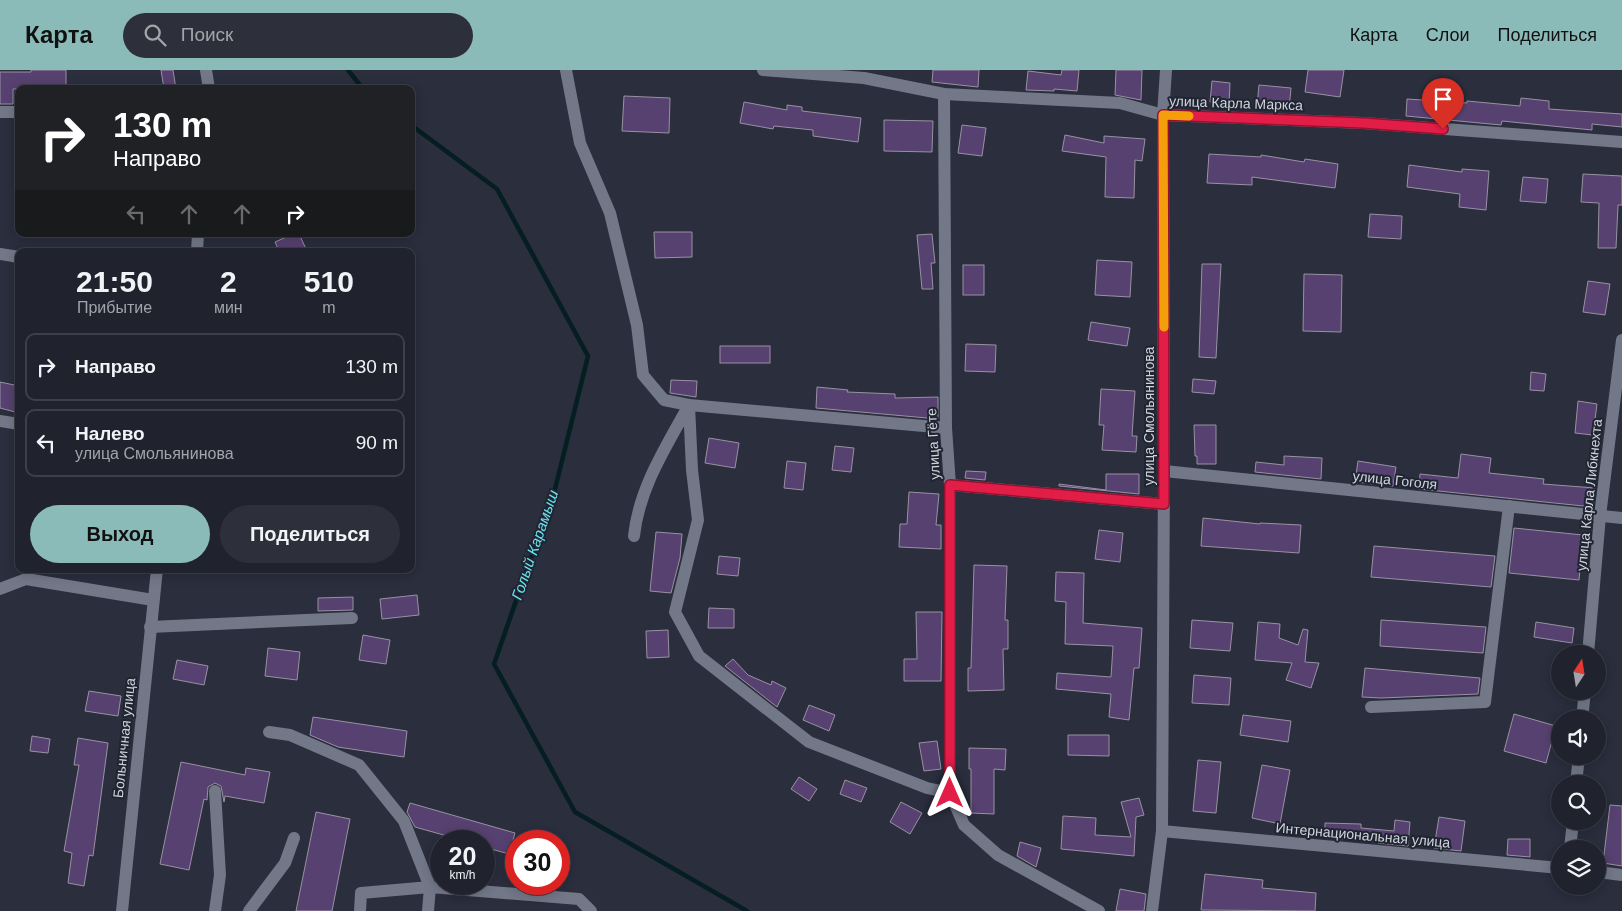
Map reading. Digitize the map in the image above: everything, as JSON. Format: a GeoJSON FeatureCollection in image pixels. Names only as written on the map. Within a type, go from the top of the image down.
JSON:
{"type":"FeatureCollection","features":[{"type":"Feature","properties":{"kind":"street"},"geometry":{"type":"LineString","coordinates":[[206,70],[210,85]]}},
{"type":"Feature","properties":{"kind":"street"},"geometry":{"type":"LineString","coordinates":[[566,70],[580,143],[610,213],[637,325],[642,375],[664,400],[688,405],[946,428]]}},
{"type":"Feature","properties":{"kind":"street","name":"улица Карла Маркса"},"geometry":{"type":"LineString","coordinates":[[763,70],[864,74],[944,94],[1120,102],[1163,115],[1363,123],[1622,142]]}},
{"type":"Feature","properties":{"kind":"street","name":"улица Смольянинова"},"geometry":{"type":"LineString","coordinates":[[1152,911],[1162,831],[1164,504],[1163,115],[1166,70]]}},
{"type":"Feature","properties":{"kind":"street","name":"улица Гёте"},"geometry":{"type":"LineString","coordinates":[[944,94],[946,428],[950,485],[950,793]]}},
{"type":"Feature","properties":{"kind":"street"},"geometry":{"type":"LineString","coordinates":[[0,112],[15,112]]}},
{"type":"Feature","properties":{"kind":"street"},"geometry":{"type":"LineString","coordinates":[[0,254],[15,256]]}},
{"type":"Feature","properties":{"kind":"street","name":"улица Карла Либкнехта"},"geometry":{"type":"LineString","coordinates":[[1589,645],[1600,516],[1622,340]]}},
{"type":"Feature","properties":{"kind":"street"},"geometry":{"type":"LineString","coordinates":[[634,536],[636,516],[651,476],[688,405]]}},
{"type":"Feature","properties":{"kind":"street"},"geometry":{"type":"LineString","coordinates":[[688,405],[692,470],[698,520],[675,612],[699,656],[809,742],[927,788],[950,793],[964,825],[998,855],[1099,911]]}},
{"type":"Feature","properties":{"kind":"street"},"geometry":{"type":"LineString","coordinates":[[0,421],[15,423]]}},
{"type":"Feature","properties":{"kind":"street","name":"улица Гоголя"},"geometry":{"type":"LineString","coordinates":[[1164,471],[1622,518]]}},
{"type":"Feature","properties":{"kind":"street"},"geometry":{"type":"LineString","coordinates":[[950,485],[1164,504]]}},
{"type":"Feature","properties":{"kind":"street"},"geometry":{"type":"LineString","coordinates":[[1371,706],[1485,702],[1508,506]]}},
{"type":"Feature","properties":{"kind":"street","name":"Больничная улица"},"geometry":{"type":"LineString","coordinates":[[122,911],[156,573]]}},
{"type":"Feature","properties":{"kind":"street"},"geometry":{"type":"LineString","coordinates":[[0,589],[26,579],[153,600]]}},
{"type":"Feature","properties":{"kind":"street"},"geometry":{"type":"LineString","coordinates":[[150,627],[352,618]]}},
{"type":"Feature","properties":{"kind":"street"},"geometry":{"type":"LineString","coordinates":[[269,732],[290,735],[359,765],[404,821],[430,887],[428,911]]}},
{"type":"Feature","properties":{"kind":"street"},"geometry":{"type":"LineString","coordinates":[[215,790],[220,875],[215,911]]}},
{"type":"Feature","properties":{"kind":"street","name":"Интернациональная улица"},"geometry":{"type":"LineString","coordinates":[[1162,831],[1551,867]]}},
{"type":"Feature","properties":{"kind":"street"},"geometry":{"type":"LineString","coordinates":[[249,911],[285,863],[294,838]]}},
{"type":"Feature","properties":{"kind":"street"},"geometry":{"type":"LineString","coordinates":[[1606,873],[1622,875]]}},
{"type":"Feature","properties":{"kind":"street"},"geometry":{"type":"LineString","coordinates":[[360,911],[361,893],[430,887]]}},
{"type":"Feature","properties":{"kind":"street"},"geometry":{"type":"LineString","coordinates":[[495,892],[580,899],[591,911]]}},
{"type":"Feature","properties":{"kind":"building"},"geometry":{"type":"Polygon","coordinates":[[[31,70],[66,70],[66,85],[15,85],[15,89],[13,89],[13,104],[0,104],[0,72],[31,72],[31,70]]]}},
{"type":"Feature","properties":{"kind":"building"},"geometry":{"type":"Polygon","coordinates":[[[161,70],[173,70],[175,85],[163,85],[161,70]]]}},
{"type":"Feature","properties":{"kind":"building"},"geometry":{"type":"Polygon","coordinates":[[[933,70],[979,70],[978,87],[932,82],[933,70]]]}},
{"type":"Feature","properties":{"kind":"building"},"geometry":{"type":"Polygon","coordinates":[[[1062,70],[1079,70],[1077,91],[1054,89],[1054,91],[1026,90],[1028,71],[1061,75],[1062,70]]]}},
{"type":"Feature","properties":{"kind":"building"},"geometry":{"type":"Polygon","coordinates":[[[1116,70],[1142,70],[1141,100],[1115,95],[1116,70]]]}},
{"type":"Feature","properties":{"kind":"building"},"geometry":{"type":"Polygon","coordinates":[[[1308,70],[1344,70],[1340,97],[1305,92],[1308,70]]]}},
{"type":"Feature","properties":{"kind":"building"},"geometry":{"type":"Polygon","coordinates":[[[1212,81],[1230,83],[1229,104],[1210,102],[1212,81]]]}},
{"type":"Feature","properties":{"kind":"building"},"geometry":{"type":"Polygon","coordinates":[[[1259,85],[1291,88],[1289,109],[1257,106],[1259,85]]]}},
{"type":"Feature","properties":{"kind":"building"},"geometry":{"type":"Polygon","coordinates":[[[624,96],[670,98],[669,133],[622,131],[624,96]]]}},
{"type":"Feature","properties":{"kind":"building"},"geometry":{"type":"Polygon","coordinates":[[[1521,98],[1549,101],[1549,109],[1622,114],[1622,127],[1592,124],[1592,130],[1502,121],[1501,125],[1406,116],[1407,99],[1467,103],[1467,101],[1520,106],[1521,98]]]}},
{"type":"Feature","properties":{"kind":"building"},"geometry":{"type":"Polygon","coordinates":[[[744,102],[787,110],[787,105],[802,107],[802,111],[861,118],[858,142],[813,136],[813,130],[774,126],[773,129],[740,123],[744,102]]]}},
{"type":"Feature","properties":{"kind":"building"},"geometry":{"type":"Polygon","coordinates":[[[884,120],[933,121],[932,152],[884,151],[884,120]]]}},
{"type":"Feature","properties":{"kind":"building"},"geometry":{"type":"Polygon","coordinates":[[[962,125],[986,128],[982,156],[958,153],[962,125]]]}},
{"type":"Feature","properties":{"kind":"building"},"geometry":{"type":"Polygon","coordinates":[[[1065,135],[1104,143],[1104,136],[1145,139],[1142,161],[1135,160],[1134,198],[1105,197],[1106,157],[1062,151],[1065,135]]]}},
{"type":"Feature","properties":{"kind":"building"},"geometry":{"type":"Polygon","coordinates":[[[1209,154],[1261,157],[1261,155],[1304,162],[1305,159],[1338,164],[1335,188],[1252,177],[1252,185],[1207,183],[1209,154]]]}},
{"type":"Feature","properties":{"kind":"building"},"geometry":{"type":"Polygon","coordinates":[[[1409,165],[1462,172],[1462,169],[1489,171],[1486,210],[1459,207],[1460,194],[1407,187],[1409,165]]]}},
{"type":"Feature","properties":{"kind":"building"},"geometry":{"type":"Polygon","coordinates":[[[1583,174],[1622,176],[1622,205],[1618,205],[1616,248],[1598,248],[1599,203],[1581,202],[1583,174]]]}},
{"type":"Feature","properties":{"kind":"building"},"geometry":{"type":"Polygon","coordinates":[[[1523,177],[1548,179],[1546,203],[1520,201],[1523,177]]]}},
{"type":"Feature","properties":{"kind":"building"},"geometry":{"type":"Polygon","coordinates":[[[1370,214],[1402,216],[1401,239],[1368,237],[1370,214]]]}},
{"type":"Feature","properties":{"kind":"building"},"geometry":{"type":"Polygon","coordinates":[[[654,232],[692,232],[692,257],[655,258],[654,232]]]}},
{"type":"Feature","properties":{"kind":"building"},"geometry":{"type":"Polygon","coordinates":[[[932,234],[935,263],[931,263],[933,289],[922,289],[917,235],[932,234]]]}},
{"type":"Feature","properties":{"kind":"building"},"geometry":{"type":"Polygon","coordinates":[[[286,237],[300,237],[306,248],[278,248],[275,242],[286,237]]]}},
{"type":"Feature","properties":{"kind":"building"},"geometry":{"type":"Polygon","coordinates":[[[1097,260],[1132,262],[1130,297],[1095,295],[1097,260]]]}},
{"type":"Feature","properties":{"kind":"building"},"geometry":{"type":"Polygon","coordinates":[[[1202,264],[1221,264],[1216,358],[1199,357],[1202,264]]]}},
{"type":"Feature","properties":{"kind":"building"},"geometry":{"type":"Polygon","coordinates":[[[963,265],[984,265],[984,295],[963,295],[963,265]]]}},
{"type":"Feature","properties":{"kind":"building"},"geometry":{"type":"Polygon","coordinates":[[[1304,274],[1342,275],[1341,332],[1303,331],[1304,274]]]}},
{"type":"Feature","properties":{"kind":"building"},"geometry":{"type":"Polygon","coordinates":[[[1588,281],[1610,284],[1605,315],[1583,312],[1588,281]]]}},
{"type":"Feature","properties":{"kind":"building"},"geometry":{"type":"Polygon","coordinates":[[[1091,322],[1130,328],[1127,346],[1088,340],[1091,322]]]}},
{"type":"Feature","properties":{"kind":"building"},"geometry":{"type":"Polygon","coordinates":[[[966,344],[996,345],[995,372],[965,371],[966,344]]]}},
{"type":"Feature","properties":{"kind":"building"},"geometry":{"type":"Polygon","coordinates":[[[720,346],[770,346],[770,363],[720,363],[720,346]]]}},
{"type":"Feature","properties":{"kind":"building"},"geometry":{"type":"Polygon","coordinates":[[[1531,372],[1546,374],[1544,391],[1530,390],[1531,372]]]}},
{"type":"Feature","properties":{"kind":"building"},"geometry":{"type":"Polygon","coordinates":[[[1193,379],[1216,381],[1214,394],[1192,392],[1193,379]]]}},
{"type":"Feature","properties":{"kind":"building"},"geometry":{"type":"Polygon","coordinates":[[[671,380],[697,381],[696,397],[670,393],[671,380]]]}},
{"type":"Feature","properties":{"kind":"building"},"geometry":{"type":"Polygon","coordinates":[[[0,382],[15,385],[15,412],[0,408],[0,382]]]}},
{"type":"Feature","properties":{"kind":"building"},"geometry":{"type":"Polygon","coordinates":[[[817,387],[848,390],[847,392],[895,394],[895,398],[938,397],[938,419],[816,408],[817,387]]]}},
{"type":"Feature","properties":{"kind":"building"},"geometry":{"type":"Polygon","coordinates":[[[1101,389],[1135,391],[1132,436],[1137,436],[1136,452],[1102,450],[1104,425],[1099,425],[1101,389]]]}},
{"type":"Feature","properties":{"kind":"building"},"geometry":{"type":"Polygon","coordinates":[[[1578,401],[1597,404],[1593,435],[1575,433],[1578,401]]]}},
{"type":"Feature","properties":{"kind":"building"},"geometry":{"type":"Polygon","coordinates":[[[1194,425],[1216,425],[1216,464],[1197,464],[1194,425]]]}},
{"type":"Feature","properties":{"kind":"building"},"geometry":{"type":"Polygon","coordinates":[[[709,438],[739,443],[735,468],[705,463],[709,438]]]}},
{"type":"Feature","properties":{"kind":"building"},"geometry":{"type":"Polygon","coordinates":[[[835,446],[854,448],[851,472],[832,470],[835,446]]]}},
{"type":"Feature","properties":{"kind":"building"},"geometry":{"type":"Polygon","coordinates":[[[1461,454],[1491,458],[1489,473],[1544,479],[1543,484],[1595,488],[1593,507],[1419,489],[1420,474],[1458,478],[1461,454]]]}},
{"type":"Feature","properties":{"kind":"building"},"geometry":{"type":"Polygon","coordinates":[[[1284,456],[1322,458],[1321,479],[1255,472],[1256,462],[1284,465],[1284,456]]]}},
{"type":"Feature","properties":{"kind":"building"},"geometry":{"type":"Polygon","coordinates":[[[787,461],[806,463],[803,490],[784,488],[787,461]]]}},
{"type":"Feature","properties":{"kind":"building"},"geometry":{"type":"Polygon","coordinates":[[[1358,461],[1396,467],[1393,486],[1355,482],[1358,461]]]}},
{"type":"Feature","properties":{"kind":"building"},"geometry":{"type":"Polygon","coordinates":[[[966,471],[986,472],[985,480],[965,478],[966,471]]]}},
{"type":"Feature","properties":{"kind":"building"},"geometry":{"type":"Polygon","coordinates":[[[1106,474],[1139,474],[1139,494],[1059,486],[1059,484],[1106,490],[1106,474]]]}},
{"type":"Feature","properties":{"kind":"building"},"geometry":{"type":"Polygon","coordinates":[[[909,492],[939,494],[936,525],[941,525],[941,549],[899,547],[900,524],[907,524],[909,492]]]}},
{"type":"Feature","properties":{"kind":"building"},"geometry":{"type":"Polygon","coordinates":[[[1203,518],[1260,524],[1301,525],[1299,553],[1201,546],[1203,518]]]}},
{"type":"Feature","properties":{"kind":"building"},"geometry":{"type":"Polygon","coordinates":[[[1514,528],[1583,535],[1579,580],[1509,573],[1514,528]]]}},
{"type":"Feature","properties":{"kind":"building"},"geometry":{"type":"Polygon","coordinates":[[[1099,530],[1123,533],[1120,562],[1095,559],[1099,530]]]}},
{"type":"Feature","properties":{"kind":"building"},"geometry":{"type":"Polygon","coordinates":[[[656,532],[682,534],[680,558],[671,593],[650,591],[656,532]]]}},
{"type":"Feature","properties":{"kind":"building"},"geometry":{"type":"Polygon","coordinates":[[[1374,546],[1495,556],[1491,587],[1371,577],[1374,546]]]}},
{"type":"Feature","properties":{"kind":"building"},"geometry":{"type":"Polygon","coordinates":[[[719,556],[740,558],[738,576],[717,574],[719,556]]]}},
{"type":"Feature","properties":{"kind":"building"},"geometry":{"type":"Polygon","coordinates":[[[974,565],[1007,566],[1005,620],[1008,620],[1008,649],[1003,649],[1004,690],[968,691],[968,668],[971,668],[974,565]]]}},
{"type":"Feature","properties":{"kind":"building"},"geometry":{"type":"Polygon","coordinates":[[[1056,572],[1084,573],[1083,623],[1142,628],[1139,668],[1134,668],[1129,720],[1109,717],[1111,694],[1056,689],[1057,673],[1111,677],[1113,646],[1065,644],[1066,602],[1055,601],[1056,572]]]}},
{"type":"Feature","properties":{"kind":"building"},"geometry":{"type":"Polygon","coordinates":[[[417,595],[419,615],[382,619],[380,599],[417,595]]]}},
{"type":"Feature","properties":{"kind":"building"},"geometry":{"type":"Polygon","coordinates":[[[353,597],[353,610],[318,611],[318,598],[353,597]]]}},
{"type":"Feature","properties":{"kind":"building"},"geometry":{"type":"Polygon","coordinates":[[[709,608],[734,609],[734,628],[708,628],[709,608]]]}},
{"type":"Feature","properties":{"kind":"building"},"geometry":{"type":"Polygon","coordinates":[[[916,612],[942,612],[941,681],[904,681],[904,659],[917,659],[916,612]]]}},
{"type":"Feature","properties":{"kind":"building"},"geometry":{"type":"Polygon","coordinates":[[[1192,620],[1233,623],[1230,651],[1190,648],[1192,620]]]}},
{"type":"Feature","properties":{"kind":"building"},"geometry":{"type":"Polygon","coordinates":[[[1381,620],[1486,627],[1483,653],[1380,646],[1381,620]]]}},
{"type":"Feature","properties":{"kind":"building"},"geometry":{"type":"Polygon","coordinates":[[[1258,622],[1280,624],[1279,638],[1298,645],[1303,629],[1308,630],[1305,662],[1319,663],[1311,688],[1286,680],[1292,663],[1255,660],[1258,622]]]}},
{"type":"Feature","properties":{"kind":"building"},"geometry":{"type":"Polygon","coordinates":[[[1536,622],[1574,628],[1572,643],[1534,637],[1536,622]]]}},
{"type":"Feature","properties":{"kind":"building"},"geometry":{"type":"Polygon","coordinates":[[[668,630],[669,657],[647,658],[646,631],[668,630]]]}},
{"type":"Feature","properties":{"kind":"building"},"geometry":{"type":"Polygon","coordinates":[[[363,635],[390,640],[386,664],[359,660],[363,635]]]}},
{"type":"Feature","properties":{"kind":"building"},"geometry":{"type":"Polygon","coordinates":[[[268,648],[300,652],[297,680],[265,676],[268,648]]]}},
{"type":"Feature","properties":{"kind":"building"},"geometry":{"type":"Polygon","coordinates":[[[733,659],[748,675],[771,685],[772,681],[786,688],[777,707],[725,666],[733,659]]]}},
{"type":"Feature","properties":{"kind":"building"},"geometry":{"type":"Polygon","coordinates":[[[177,660],[208,666],[204,685],[173,679],[177,660]]]}},
{"type":"Feature","properties":{"kind":"building"},"geometry":{"type":"Polygon","coordinates":[[[1365,668],[1480,678],[1478,694],[1362,697],[1365,668]]]}},
{"type":"Feature","properties":{"kind":"building"},"geometry":{"type":"Polygon","coordinates":[[[1194,675],[1231,678],[1229,705],[1192,703],[1194,675]]]}},
{"type":"Feature","properties":{"kind":"building"},"geometry":{"type":"Polygon","coordinates":[[[89,691],[121,696],[118,716],[85,711],[89,691]]]}},
{"type":"Feature","properties":{"kind":"building"},"geometry":{"type":"Polygon","coordinates":[[[809,705],[835,715],[829,731],[803,720],[809,705]]]}},
{"type":"Feature","properties":{"kind":"building"},"geometry":{"type":"Polygon","coordinates":[[[1514,714],[1551,725],[1551,744],[1546,763],[1504,751],[1514,714]]]}},
{"type":"Feature","properties":{"kind":"building"},"geometry":{"type":"Polygon","coordinates":[[[1243,715],[1291,721],[1288,742],[1240,735],[1243,715]]]}},
{"type":"Feature","properties":{"kind":"building"},"geometry":{"type":"Polygon","coordinates":[[[313,717],[407,731],[404,757],[338,747],[310,735],[313,717]]]}},
{"type":"Feature","properties":{"kind":"building"},"geometry":{"type":"Polygon","coordinates":[[[1068,735],[1109,735],[1109,756],[1068,755],[1068,735]]]}},
{"type":"Feature","properties":{"kind":"building"},"geometry":{"type":"Polygon","coordinates":[[[32,736],[50,739],[48,753],[30,751],[32,736]]]}},
{"type":"Feature","properties":{"kind":"building"},"geometry":{"type":"Polygon","coordinates":[[[78,738],[108,743],[93,856],[89,855],[84,886],[68,883],[72,853],[64,851],[79,765],[74,765],[78,738]]]}},
{"type":"Feature","properties":{"kind":"building"},"geometry":{"type":"Polygon","coordinates":[[[937,741],[941,769],[924,771],[919,743],[937,741]]]}},
{"type":"Feature","properties":{"kind":"building"},"geometry":{"type":"Polygon","coordinates":[[[969,748],[1006,749],[1005,770],[994,769],[994,814],[971,813],[969,748]]]}},
{"type":"Feature","properties":{"kind":"building"},"geometry":{"type":"Polygon","coordinates":[[[1198,760],[1221,762],[1216,813],[1193,811],[1198,760]]]}},
{"type":"Feature","properties":{"kind":"building"},"geometry":{"type":"Polygon","coordinates":[[[181,762],[245,775],[246,768],[270,772],[264,803],[225,796],[224,802],[221,786],[215,783],[208,787],[207,800],[204,799],[189,870],[160,864],[181,762]]]}},
{"type":"Feature","properties":{"kind":"building"},"geometry":{"type":"Polygon","coordinates":[[[1262,765],[1290,770],[1280,824],[1252,818],[1262,765]]]}},
{"type":"Feature","properties":{"kind":"building"},"geometry":{"type":"Polygon","coordinates":[[[799,777],[817,789],[809,801],[791,789],[799,777]]]}},
{"type":"Feature","properties":{"kind":"building"},"geometry":{"type":"Polygon","coordinates":[[[845,780],[867,788],[861,802],[840,794],[845,780]]]}},
{"type":"Feature","properties":{"kind":"building"},"geometry":{"type":"Polygon","coordinates":[[[1139,798],[1144,815],[1136,817],[1134,856],[1061,849],[1063,816],[1096,818],[1095,835],[1131,837],[1121,802],[1139,798]]]}},
{"type":"Feature","properties":{"kind":"building"},"geometry":{"type":"Polygon","coordinates":[[[901,802],[922,813],[910,834],[890,822],[901,802]]]}},
{"type":"Feature","properties":{"kind":"building"},"geometry":{"type":"Polygon","coordinates":[[[410,803],[505,830],[505,853],[495,850],[495,830],[430,831],[415,827],[407,812],[410,803]]]}},
{"type":"Feature","properties":{"kind":"building"},"geometry":{"type":"Polygon","coordinates":[[[1610,805],[1622,806],[1622,866],[1606,863],[1606,840],[1610,805]]]}},
{"type":"Feature","properties":{"kind":"building"},"geometry":{"type":"Polygon","coordinates":[[[316,812],[350,819],[332,911],[296,911],[316,812]]]}},
{"type":"Feature","properties":{"kind":"building"},"geometry":{"type":"Polygon","coordinates":[[[1439,817],[1465,821],[1461,851],[1434,848],[1439,817]]]}},
{"type":"Feature","properties":{"kind":"building"},"geometry":{"type":"Polygon","coordinates":[[[1395,820],[1410,822],[1408,846],[1378,843],[1379,841],[1325,838],[1325,823],[1361,824],[1361,828],[1394,831],[1395,820]]]}},
{"type":"Feature","properties":{"kind":"building"},"geometry":{"type":"Polygon","coordinates":[[[1508,839],[1530,839],[1530,857],[1507,855],[1508,839]]]}},
{"type":"Feature","properties":{"kind":"building"},"geometry":{"type":"Polygon","coordinates":[[[1020,842],[1041,848],[1036,867],[1017,856],[1020,842]]]}},
{"type":"Feature","properties":{"kind":"building"},"geometry":{"type":"Polygon","coordinates":[[[1205,874],[1263,880],[1262,888],[1316,893],[1315,911],[1201,910],[1205,874]]]}},
{"type":"Feature","properties":{"kind":"building"},"geometry":{"type":"Polygon","coordinates":[[[1120,889],[1146,894],[1144,911],[1116,911],[1120,889]]]}},
{"type":"Feature","properties":{"kind":"waterway","name":"Голый Карамыш"},"geometry":{"type":"LineString","coordinates":[[348,70],[360,85]]}},
{"type":"Feature","properties":{"kind":"waterway","name":"Голый Карамыш"},"geometry":{"type":"LineString","coordinates":[[415,128],[497,189],[588,356],[555,489],[494,664],[575,812],[747,911]]}},
{"type":"Feature","properties":{"kind":"slow traffic"},"geometry":{"type":"LineString","coordinates":[[1164,327],[1163,115],[1189,116]]}},
{"type":"Feature","properties":{"kind":"route"},"geometry":{"type":"LineString","coordinates":[[950,793],[950,485],[1164,504],[1163,115],[1363,123],[1443,129]]}}]}
